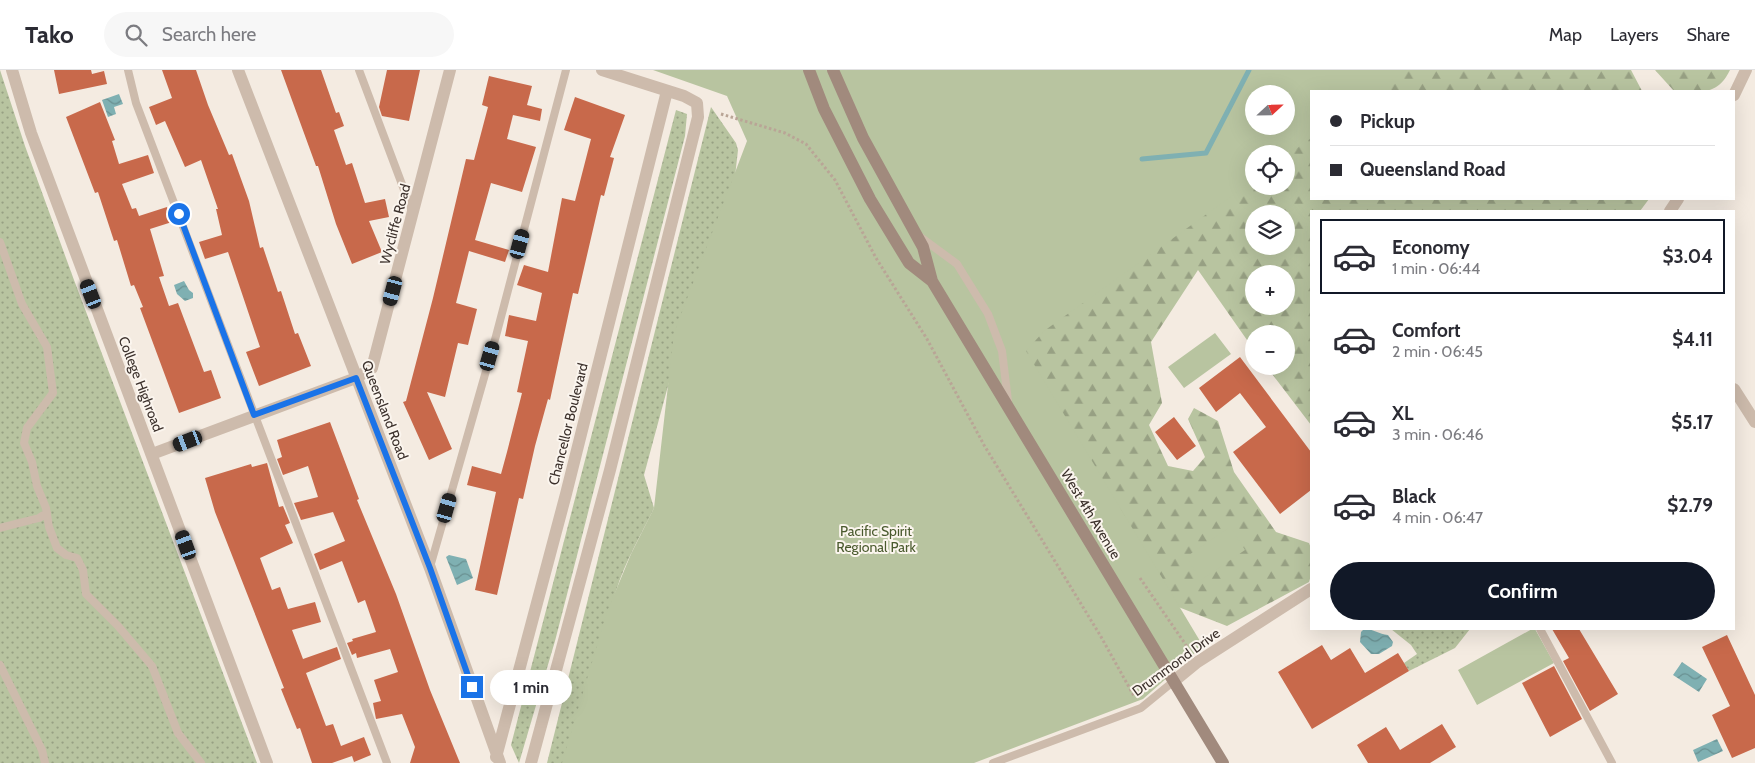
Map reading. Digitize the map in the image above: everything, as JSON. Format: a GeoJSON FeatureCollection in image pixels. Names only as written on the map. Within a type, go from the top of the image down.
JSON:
{"type":"FeatureCollection","features":[{"type":"Feature","properties":{"kind":"main road"},"geometry":{"type":"LineString","coordinates":[[809,70],[824,109],[870,200],[909,263],[932,281]]}},
{"type":"Feature","properties":{"kind":"main road"},"geometry":{"type":"LineString","coordinates":[[833,70],[845,102],[863,138],[923,247],[932,281]]}},
{"type":"Feature","properties":{"kind":"main road","name":"West 4th Avenue"},"geometry":{"type":"LineString","coordinates":[[932,281],[1223,763]]}},
{"type":"Feature","properties":{"kind":"street","name":"College Highroad"},"geometry":{"type":"LineString","coordinates":[[12,70],[30,133],[267,763]]}},
{"type":"Feature","properties":{"kind":"street","name":"Queensland Road"},"geometry":{"type":"LineString","coordinates":[[238,70],[430,568],[497,760]]}},
{"type":"Feature","properties":{"kind":"street","name":"Wycliffe Road"},"geometry":{"type":"LineString","coordinates":[[356,378],[372,368],[450,70]]}},
{"type":"Feature","properties":{"kind":"street"},"geometry":{"type":"LineString","coordinates":[[531,763],[610,470],[698,117],[697,103],[668,91],[602,70]]}},
{"type":"Feature","properties":{"kind":"street"},"geometry":{"type":"LineString","coordinates":[[1735,93],[1746,70]]}},
{"type":"Feature","properties":{"kind":"street","name":"Chancellor Boulevard"},"geometry":{"type":"LineString","coordinates":[[497,760],[668,91]]}},
{"type":"Feature","properties":{"kind":"street"},"geometry":{"type":"LineString","coordinates":[[152,454],[356,378]]}},
{"type":"Feature","properties":{"kind":"street"},"geometry":{"type":"LineString","coordinates":[[1735,390],[1755,422]]}},
{"type":"Feature","properties":{"kind":"street","name":"Drummond Drive"},"geometry":{"type":"LineString","coordinates":[[1174,681],[1196,663],[1310,590]]}},
{"type":"Feature","properties":{"kind":"lane"},"geometry":{"type":"LineString","coordinates":[[128,70],[136,103],[387,763]]}},
{"type":"Feature","properties":{"kind":"lane"},"geometry":{"type":"LineString","coordinates":[[359,70],[413,215]]}},
{"type":"Feature","properties":{"kind":"lane"},"geometry":{"type":"LineString","coordinates":[[430,568],[496,336],[566,70]]}},
{"type":"Feature","properties":{"kind":"lane"},"geometry":{"type":"LineString","coordinates":[[916,234],[957,264],[988,314],[1002,351],[1008,408]]}},
{"type":"Feature","properties":{"kind":"lane"},"geometry":{"type":"LineString","coordinates":[[0,242],[22,304],[47,347],[53,393],[27,428],[24,444],[32,462],[48,527],[57,548],[66,555],[77,558],[83,570],[86,594],[118,626],[152,666],[178,734],[202,763]]}},
{"type":"Feature","properties":{"kind":"lane"},"geometry":{"type":"LineString","coordinates":[[0,528],[39,518],[46,513]]}},
{"type":"Feature","properties":{"kind":"lane"},"geometry":{"type":"LineString","coordinates":[[1541,630],[1612,763]]}},
{"type":"Feature","properties":{"kind":"lane"},"geometry":{"type":"LineString","coordinates":[[0,665],[42,750],[45,763]]}},
{"type":"Feature","properties":{"kind":"lane","name":"Drummond Drive"},"geometry":{"type":"LineString","coordinates":[[994,763],[1141,708],[1174,681]]}},
{"type":"Feature","properties":{"kind":"path"},"geometry":{"type":"LineString","coordinates":[[721,114],[785,133],[806,144],[835,180],[876,258],[927,339],[984,445],[1100,635],[1134,696]]}},
{"type":"Feature","properties":{"kind":"path"},"geometry":{"type":"LineString","coordinates":[[1140,578],[1188,648]]}},
{"type":"Feature","properties":{"kind":"green space"},"geometry":{"type":"Polygon","coordinates":[[[0,70],[25,146],[74,280],[257,763],[0,763],[0,70]]]}},
{"type":"Feature","properties":{"kind":"green space","name":"Pacific Spirit Regional Park"},"geometry":{"type":"Polygon","coordinates":[[[653,70],[1406,70],[1377,90],[1310,90],[1310,139],[1295,150],[1295,145],[1245,145],[1245,186],[1044,331],[1026,351],[1203,646],[1143,699],[974,763],[562,763],[607,612],[631,554],[654,508],[674,333],[747,141],[727,96],[653,70]]]}},
{"type":"Feature","properties":{"kind":"green space"},"geometry":{"type":"Polygon","coordinates":[[[940,70],[1631,70],[1641,90],[1310,90],[1310,200],[1648,200],[1641,210],[1310,210],[1310,424],[1273,375],[1295,375],[1295,325],[1245,325],[1245,337],[1198,270],[1151,342],[1162,403],[1149,425],[1168,466],[1193,471],[1205,457],[1188,419],[1194,408],[1218,421],[1234,472],[1276,532],[1309,543],[1310,545],[1309,582],[1227,626],[1168,603],[1022,359],[940,70]]]}},
{"type":"Feature","properties":{"kind":"green space"},"geometry":{"type":"Polygon","coordinates":[[[1655,70],[1730,70],[1725,79],[1713,89],[1673,90],[1655,70]]]}},
{"type":"Feature","properties":{"kind":"green space"},"geometry":{"type":"Polygon","coordinates":[[[711,107],[736,143],[738,150],[732,203],[675,360],[644,475],[654,508],[624,570],[609,612],[603,633],[577,763],[547,763],[711,107]]]}},
{"type":"Feature","properties":{"kind":"green space"},"geometry":{"type":"Polygon","coordinates":[[[676,110],[687,114],[685,136],[555,641],[519,763],[511,745],[676,110]]]}},
{"type":"Feature","properties":{"kind":"green space"},"geometry":{"type":"Polygon","coordinates":[[[1215,333],[1231,354],[1184,388],[1168,367],[1215,333]]]}},
{"type":"Feature","properties":{"kind":"green space"},"geometry":{"type":"Polygon","coordinates":[[[1230,527],[1245,550],[1201,580],[1186,557],[1230,527]]]}},
{"type":"Feature","properties":{"kind":"green space"},"geometry":{"type":"Polygon","coordinates":[[[1392,630],[1469,630],[1455,648],[1409,671],[1404,663],[1417,654],[1411,645],[1392,630]]]}},
{"type":"Feature","properties":{"kind":"green space"},"geometry":{"type":"Polygon","coordinates":[[[1530,630],[1536,630],[1554,663],[1477,705],[1458,670],[1530,630]]]}},
{"type":"Feature","properties":{"kind":"water"},"geometry":{"type":"Polygon","coordinates":[[[119,94],[123,104],[114,107],[116,114],[108,117],[102,100],[119,94]]]}},
{"type":"Feature","properties":{"kind":"water"},"geometry":{"type":"Polygon","coordinates":[[[184,281],[193,293],[193,298],[185,301],[177,294],[174,285],[184,281]]]}},
{"type":"Feature","properties":{"kind":"water"},"geometry":{"type":"Polygon","coordinates":[[[449,555],[466,559],[473,578],[457,585],[446,557],[449,555]]]}},
{"type":"Feature","properties":{"kind":"water"},"geometry":{"type":"Polygon","coordinates":[[[1363,630],[1371,630],[1388,635],[1393,642],[1392,646],[1379,654],[1371,654],[1360,642],[1363,630]]]}},
{"type":"Feature","properties":{"kind":"water"},"geometry":{"type":"Polygon","coordinates":[[[1682,662],[1707,679],[1699,692],[1673,675],[1682,662]]]}},
{"type":"Feature","properties":{"kind":"water"},"geometry":{"type":"Polygon","coordinates":[[[1717,739],[1723,751],[1698,762],[1693,750],[1717,739]]]}},
{"type":"Feature","properties":{"kind":"building"},"geometry":{"type":"Polygon","coordinates":[[[54,70],[91,70],[92,74],[104,71],[107,84],[59,94],[54,70]]]}},
{"type":"Feature","properties":{"kind":"building"},"geometry":{"type":"Polygon","coordinates":[[[162,70],[196,70],[208,105],[229,155],[232,154],[249,201],[260,248],[263,247],[278,292],[281,291],[295,334],[298,333],[311,366],[259,386],[246,352],[260,347],[228,252],[205,259],[199,242],[222,235],[216,209],[218,209],[201,160],[185,167],[165,121],[156,125],[149,107],[172,98],[162,70]]]}},
{"type":"Feature","properties":{"kind":"building"},"geometry":{"type":"Polygon","coordinates":[[[281,70],[321,70],[336,113],[339,112],[344,126],[334,130],[346,165],[352,163],[365,203],[385,199],[389,217],[369,221],[382,252],[352,264],[336,224],[318,166],[316,166],[281,70]]]}},
{"type":"Feature","properties":{"kind":"building"},"geometry":{"type":"Polygon","coordinates":[[[387,70],[420,70],[409,121],[382,116],[379,107],[387,70]]]}},
{"type":"Feature","properties":{"kind":"building"},"geometry":{"type":"Polygon","coordinates":[[[489,76],[532,86],[527,105],[542,109],[540,121],[513,115],[507,139],[536,147],[522,192],[491,183],[475,240],[509,250],[505,262],[469,251],[456,303],[477,309],[468,345],[458,343],[445,397],[427,392],[452,449],[429,460],[403,402],[406,401],[433,298],[466,159],[474,160],[488,107],[482,105],[489,76]]]}},
{"type":"Feature","properties":{"kind":"building"},"geometry":{"type":"Polygon","coordinates":[[[575,97],[625,115],[610,157],[614,158],[604,196],[601,195],[578,294],[573,293],[550,400],[548,399],[535,446],[523,499],[519,498],[497,595],[475,590],[496,492],[467,485],[472,466],[501,474],[522,393],[517,392],[528,341],[505,336],[509,315],[536,321],[542,293],[517,285],[524,265],[548,272],[562,198],[575,201],[591,139],[564,130],[575,97]]]}},
{"type":"Feature","properties":{"kind":"building"},"geometry":{"type":"Polygon","coordinates":[[[100,102],[115,140],[112,141],[119,164],[148,155],[154,173],[122,184],[132,209],[136,208],[139,216],[167,207],[172,222],[150,229],[164,276],[159,277],[169,306],[178,303],[204,372],[211,370],[221,398],[179,413],[140,308],[143,307],[134,285],[131,286],[117,240],[114,241],[98,192],[95,193],[66,117],[100,102]]]}},
{"type":"Feature","properties":{"kind":"building"},"geometry":{"type":"Polygon","coordinates":[[[1240,357],[1245,364],[1245,375],[1253,375],[1310,451],[1310,491],[1280,514],[1233,452],[1266,427],[1240,393],[1216,412],[1199,388],[1240,357]]]}},
{"type":"Feature","properties":{"kind":"building"},"geometry":{"type":"Polygon","coordinates":[[[1174,417],[1196,446],[1177,460],[1155,432],[1174,417]]]}},
{"type":"Feature","properties":{"kind":"building"},"geometry":{"type":"Polygon","coordinates":[[[330,422],[359,499],[357,500],[396,594],[430,690],[460,763],[410,763],[415,747],[402,714],[376,719],[373,703],[381,701],[374,680],[398,672],[390,649],[357,658],[356,653],[352,655],[347,643],[353,641],[352,639],[376,632],[365,600],[358,603],[342,561],[320,570],[314,554],[345,541],[333,512],[301,520],[294,503],[318,497],[308,466],[283,475],[277,459],[282,457],[277,440],[330,422]]]}},
{"type":"Feature","properties":{"kind":"building"},"geometry":{"type":"Polygon","coordinates":[[[267,463],[279,507],[283,506],[290,523],[285,525],[293,543],[260,558],[272,590],[280,587],[288,609],[315,602],[321,622],[292,630],[303,659],[337,647],[341,659],[306,673],[326,726],[333,724],[341,746],[364,737],[371,755],[354,762],[352,756],[332,763],[312,763],[300,728],[297,729],[281,689],[284,688],[215,512],[205,478],[251,464],[252,467],[267,463]]]}},
{"type":"Feature","properties":{"kind":"building"},"geometry":{"type":"Polygon","coordinates":[[[1553,630],[1580,630],[1618,694],[1590,711],[1563,661],[1569,658],[1553,630]]]}},
{"type":"Feature","properties":{"kind":"building"},"geometry":{"type":"Polygon","coordinates":[[[1727,635],[1755,695],[1755,748],[1732,758],[1712,715],[1730,706],[1702,647],[1727,635]]]}},
{"type":"Feature","properties":{"kind":"building"},"geometry":{"type":"Polygon","coordinates":[[[1322,645],[1331,660],[1350,648],[1365,673],[1398,653],[1409,671],[1312,729],[1278,672],[1322,645]]]}},
{"type":"Feature","properties":{"kind":"building"},"geometry":{"type":"Polygon","coordinates":[[[1554,666],[1582,719],[1550,737],[1522,683],[1554,666]]]}},
{"type":"Feature","properties":{"kind":"building"},"geometry":{"type":"Polygon","coordinates":[[[1442,724],[1456,747],[1430,763],[1368,763],[1357,745],[1386,727],[1400,750],[1442,724]]]}},
{"type":"Feature","properties":{"kind":"waterway"},"geometry":{"type":"LineString","coordinates":[[1142,159],[1206,153],[1249,70]]}},
{"type":"Feature","properties":{"kind":"route"},"geometry":{"type":"LineString","coordinates":[[179,214],[254,415],[356,378],[430,568],[472,687]]}}]}
